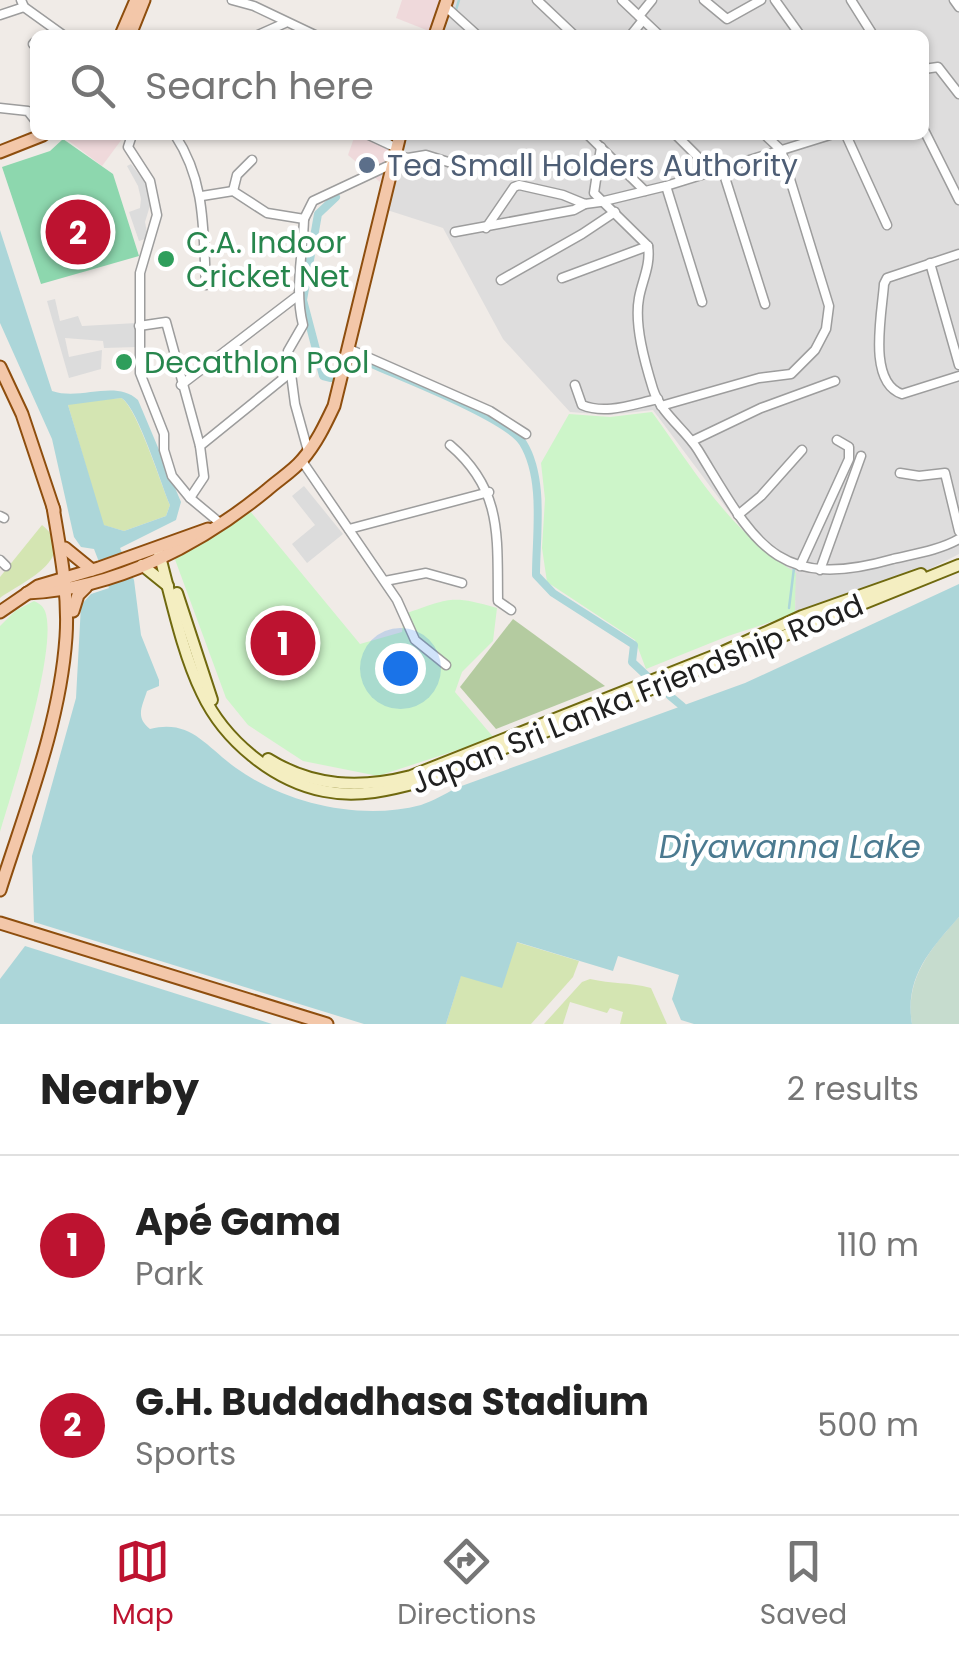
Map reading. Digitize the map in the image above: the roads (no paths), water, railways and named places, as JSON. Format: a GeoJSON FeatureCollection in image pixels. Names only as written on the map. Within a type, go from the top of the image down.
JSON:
{"type":"FeatureCollection","features":[{"type":"Feature","properties":{"kind":"main road"},"geometry":{"type":"LineString","coordinates":[[123,30],[136,0]]}},
{"type":"Feature","properties":{"kind":"main road"},"geometry":{"type":"LineString","coordinates":[[132,30],[144,0]]}},
{"type":"Feature","properties":{"kind":"main road"},"geometry":{"type":"LineString","coordinates":[[437,30],[446,3]]}},
{"type":"Feature","properties":{"kind":"main road"},"geometry":{"type":"LineString","coordinates":[[0,144],[30,132]]}},
{"type":"Feature","properties":{"kind":"main road"},"geometry":{"type":"LineString","coordinates":[[0,152],[30,140]]}},
{"type":"Feature","properties":{"kind":"main road"},"geometry":{"type":"LineString","coordinates":[[33,589],[95,576],[192,543],[250,504],[305,456],[334,406],[396,150]]}},
{"type":"Feature","properties":{"kind":"main road"},"geometry":{"type":"LineString","coordinates":[[1,371],[22,414],[53,507],[73,612]]}},
{"type":"Feature","properties":{"kind":"main road"},"geometry":{"type":"LineString","coordinates":[[62,546],[95,576]]}},
{"type":"Feature","properties":{"kind":"main road"},"geometry":{"type":"LineString","coordinates":[[0,612],[33,589],[56,562],[62,546]]}},
{"type":"Feature","properties":{"kind":"main road","name":"Japan Sri Lanka Friendship Road"},"geometry":{"type":"LineString","coordinates":[[162,551],[215,707],[232,728],[272,762],[295,773],[316,781],[366,786],[411,776],[716,655],[802,616],[959,562]]}},
{"type":"Feature","properties":{"kind":"main road","name":"Japan Sri Lanka Friendship Road"},"geometry":{"type":"LineString","coordinates":[[162,551],[201,691],[230,733],[267,767],[296,782],[325,792],[354,793],[385,792],[423,781],[959,562]]}},
{"type":"Feature","properties":{"kind":"main road"},"geometry":{"type":"LineString","coordinates":[[139,562],[169,586]]}},
{"type":"Feature","properties":{"kind":"main road"},"geometry":{"type":"LineString","coordinates":[[66,636],[78,595],[95,576]]}},
{"type":"Feature","properties":{"kind":"main road"},"geometry":{"type":"LineString","coordinates":[[0,890],[55,710],[69,583]]}},
{"type":"Feature","properties":{"kind":"main road"},"geometry":{"type":"LineString","coordinates":[[0,927],[302,1024]]}},
{"type":"Feature","properties":{"kind":"main road"},"geometry":{"type":"LineString","coordinates":[[0,927],[328,1024]]}},
{"type":"Feature","properties":{"kind":"street"},"geometry":{"type":"LineString","coordinates":[[232,0],[254,6],[291,28]]}},
{"type":"Feature","properties":{"kind":"street"},"geometry":{"type":"LineString","coordinates":[[537,0],[569,30]]}},
{"type":"Feature","properties":{"kind":"street"},"geometry":{"type":"LineString","coordinates":[[622,0],[654,30]]}},
{"type":"Feature","properties":{"kind":"street"},"geometry":{"type":"LineString","coordinates":[[633,30],[652,0]]}},
{"type":"Feature","properties":{"kind":"street"},"geometry":{"type":"LineString","coordinates":[[707,1],[727,19],[761,0]]}},
{"type":"Feature","properties":{"kind":"street"},"geometry":{"type":"LineString","coordinates":[[775,0],[796,30]]}},
{"type":"Feature","properties":{"kind":"street"},"geometry":{"type":"LineString","coordinates":[[851,0],[870,30]]}},
{"type":"Feature","properties":{"kind":"street"},"geometry":{"type":"LineString","coordinates":[[954,0],[959,7]]}},
{"type":"Feature","properties":{"kind":"street"},"geometry":{"type":"LineString","coordinates":[[446,3],[472,30]]}},
{"type":"Feature","properties":{"kind":"street"},"geometry":{"type":"LineString","coordinates":[[0,14],[22,4],[56,30]]}},
{"type":"Feature","properties":{"kind":"street"},"geometry":{"type":"LineString","coordinates":[[47,30],[51,26]]}},
{"type":"Feature","properties":{"kind":"street"},"geometry":{"type":"LineString","coordinates":[[929,68],[938,67],[959,94]]}},
{"type":"Feature","properties":{"kind":"street"},"geometry":{"type":"LineString","coordinates":[[0,108],[30,111]]}},
{"type":"Feature","properties":{"kind":"street"},"geometry":{"type":"LineString","coordinates":[[130,140],[128,147],[150,181],[157,215],[140,273],[140,372],[164,434],[172,476],[216,526]]}},
{"type":"Feature","properties":{"kind":"street"},"geometry":{"type":"LineString","coordinates":[[179,140],[202,196],[206,284]]}},
{"type":"Feature","properties":{"kind":"street"},"geometry":{"type":"LineString","coordinates":[[594,140],[645,191]]}},
{"type":"Feature","properties":{"kind":"street"},"geometry":{"type":"LineString","coordinates":[[682,140],[717,170],[764,304]]}},
{"type":"Feature","properties":{"kind":"street"},"geometry":{"type":"LineString","coordinates":[[575,385],[582,404],[608,410],[790,374],[815,350],[829,316],[781,150],[770,140]]}},
{"type":"Feature","properties":{"kind":"street"},"geometry":{"type":"LineString","coordinates":[[456,232],[574,210],[814,140]]}},
{"type":"Feature","properties":{"kind":"street"},"geometry":{"type":"LineString","coordinates":[[848,140],[887,224]]}},
{"type":"Feature","properties":{"kind":"street"},"geometry":{"type":"LineString","coordinates":[[929,140],[959,200]]}},
{"type":"Feature","properties":{"kind":"street"},"geometry":{"type":"LineString","coordinates":[[602,147],[594,193],[648,246],[650,257],[638,302],[638,320],[659,402],[692,441],[738,515],[770,553],[820,570],[851,569],[959,539]]}},
{"type":"Feature","properties":{"kind":"street"},"geometry":{"type":"LineString","coordinates":[[446,665],[415,640],[404,614],[305,456],[288,352],[302,325],[296,297],[304,219],[314,201],[396,150],[408,158],[426,155],[464,167]]}},
{"type":"Feature","properties":{"kind":"street"},"geometry":{"type":"LineString","coordinates":[[234,191],[237,175],[252,160]]}},
{"type":"Feature","properties":{"kind":"street"},"geometry":{"type":"LineString","coordinates":[[946,173],[959,167]]}},
{"type":"Feature","properties":{"kind":"street"},"geometry":{"type":"LineString","coordinates":[[486,228],[519,185],[585,204]]}},
{"type":"Feature","properties":{"kind":"street"},"geometry":{"type":"LineString","coordinates":[[666,186],[702,302]]}},
{"type":"Feature","properties":{"kind":"street"},"geometry":{"type":"LineString","coordinates":[[202,196],[234,191],[267,213],[304,219]]}},
{"type":"Feature","properties":{"kind":"street"},"geometry":{"type":"LineString","coordinates":[[500,280],[614,212]]}},
{"type":"Feature","properties":{"kind":"street"},"geometry":{"type":"LineString","coordinates":[[562,278],[648,246]]}},
{"type":"Feature","properties":{"kind":"street"},"geometry":{"type":"LineString","coordinates":[[959,254],[892,274],[884,284],[879,353],[884,380],[893,391],[902,394],[959,376]]}},
{"type":"Feature","properties":{"kind":"street"},"geometry":{"type":"LineString","coordinates":[[930,263],[959,365]]}},
{"type":"Feature","properties":{"kind":"street"},"geometry":{"type":"LineString","coordinates":[[181,385],[296,297]]}},
{"type":"Feature","properties":{"kind":"street"},"geometry":{"type":"LineString","coordinates":[[139,326],[166,322],[200,446],[204,477],[190,498]]}},
{"type":"Feature","properties":{"kind":"street"},"geometry":{"type":"LineString","coordinates":[[349,349],[490,411],[526,434]]}},
{"type":"Feature","properties":{"kind":"street"},"geometry":{"type":"LineString","coordinates":[[200,446],[290,373]]}},
{"type":"Feature","properties":{"kind":"street"},"geometry":{"type":"LineString","coordinates":[[692,441],[761,408],[834,380]]}},
{"type":"Feature","properties":{"kind":"street"},"geometry":{"type":"LineString","coordinates":[[800,566],[849,459],[849,446],[837,440]]}},
{"type":"Feature","properties":{"kind":"street"},"geometry":{"type":"LineString","coordinates":[[450,445],[470,462],[489,492],[498,537],[498,601],[511,610]]}},
{"type":"Feature","properties":{"kind":"street"},"geometry":{"type":"LineString","coordinates":[[738,515],[761,496],[802,450]]}},
{"type":"Feature","properties":{"kind":"street"},"geometry":{"type":"LineString","coordinates":[[820,570],[861,456]]}},
{"type":"Feature","properties":{"kind":"street"},"geometry":{"type":"LineString","coordinates":[[900,472],[919,476],[945,473],[959,531]]}},
{"type":"Feature","properties":{"kind":"street"},"geometry":{"type":"LineString","coordinates":[[348,529],[489,492]]}},
{"type":"Feature","properties":{"kind":"street"},"geometry":{"type":"LineString","coordinates":[[384,581],[426,573],[462,583]]}},
{"type":"Feature","properties":{"kind":"water","name":"Diyawanna Lake"},"geometry":{"type":"Polygon","coordinates":[[[0,230],[52,391],[119,391],[138,400],[181,502],[176,520],[120,548],[134,580],[141,635],[159,680],[159,686],[147,691],[142,720],[150,729],[176,728],[197,736],[256,781],[301,800],[349,810],[421,805],[456,788],[745,683],[959,584],[959,917],[916,978],[912,1024],[694,1024],[681,1020],[672,999],[679,975],[618,956],[613,971],[517,942],[502,988],[461,976],[446,1024],[364,1024],[34,922],[32,856],[76,698],[81,605],[91,594],[109,588],[94,549],[81,547],[74,537],[52,439],[0,323],[0,230]],[[121,398],[68,405],[104,525],[124,531],[166,516],[170,505],[141,429],[121,398]]]}},
{"type":"Feature","properties":{"kind":"water"},"geometry":{"type":"Polygon","coordinates":[[[25,946],[272,1024],[0,1024],[0,979],[25,946]]]}},
{"type":"Feature","properties":{"kind":"waterway"},"geometry":{"type":"LineString","coordinates":[[456,10],[459,0]]}},
{"type":"Feature","properties":{"kind":"waterway"},"geometry":{"type":"LineString","coordinates":[[331,378],[323,376],[303,300],[318,214],[336,197]]}},
{"type":"Feature","properties":{"kind":"waterway"},"geometry":{"type":"LineString","coordinates":[[359,361],[477,411],[523,443],[537,490],[536,575],[553,593],[634,645],[632,662],[648,677]]}},
{"type":"Feature","properties":{"kind":"waterway"},"geometry":{"type":"LineString","coordinates":[[789,608],[794,568]]}},
{"type":"Feature","properties":{"kind":"waterway"},"geometry":{"type":"LineString","coordinates":[[670,696],[682,706]]}},
{"type":"Feature","properties":{"kind":"place","name":"Tea Small Holders Authority"},"geometry":{"type":"Point","coordinates":[367,165]}},
{"type":"Feature","properties":{"kind":"place","name":"G.H. Buddadhasa Stadium"},"geometry":{"type":"Point","coordinates":[78,232]}},
{"type":"Feature","properties":{"kind":"place","name":"C.A. Indoor Cricket Net"},"geometry":{"type":"Point","coordinates":[166,259]}},
{"type":"Feature","properties":{"kind":"place","name":"Decathlon Pool"},"geometry":{"type":"Point","coordinates":[124,362]}},
{"type":"Feature","properties":{"kind":"place","name":"Apé Gama"},"geometry":{"type":"Point","coordinates":[283,643]}}]}
